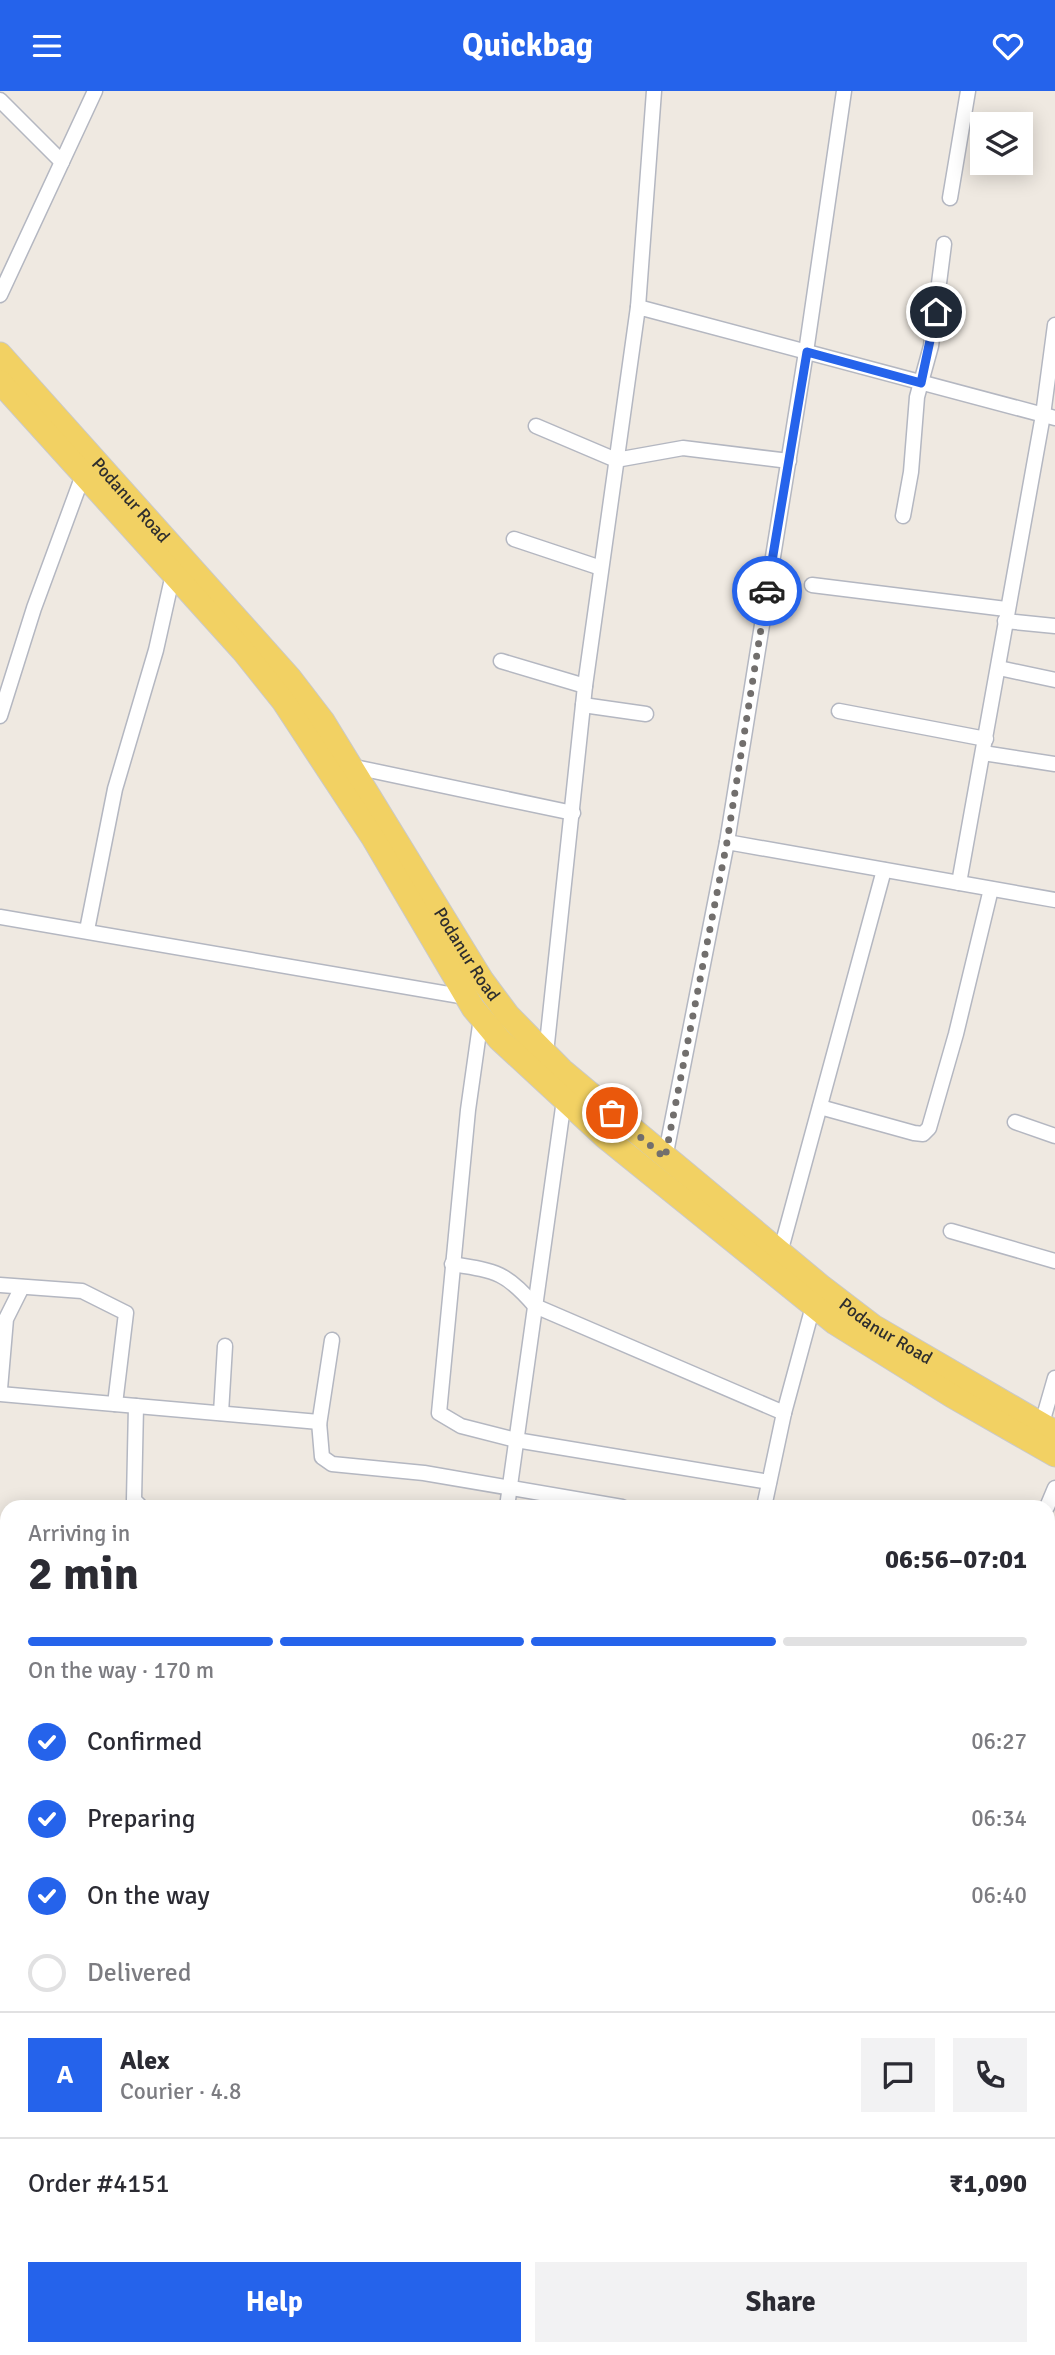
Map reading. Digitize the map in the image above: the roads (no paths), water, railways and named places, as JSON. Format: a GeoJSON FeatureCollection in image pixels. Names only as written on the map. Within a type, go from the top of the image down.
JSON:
{"type":"FeatureCollection","features":[{"type":"Feature","properties":{"kind":"main road","name":"Podanur Road"},"geometry":{"type":"LineString","coordinates":[[0,354],[290,678],[323,721],[482,980],[508,1015],[546,1053],[571,1091],[665,1158],[873,1326],[1047,1439]]}},
{"type":"Feature","properties":{"kind":"main road"},"geometry":{"type":"LineString","coordinates":[[0,382],[284,701],[373,838],[481,1018],[571,1091],[813,1306],[932,1384],[1047,1439]]}},
{"type":"Feature","properties":{"kind":"street"},"geometry":{"type":"LineString","coordinates":[[0,295],[95,91]]}},
{"type":"Feature","properties":{"kind":"street"},"geometry":{"type":"LineString","coordinates":[[546,1053],[585,685],[638,307],[654,91]]}},
{"type":"Feature","properties":{"kind":"street"},"geometry":{"type":"LineString","coordinates":[[665,1158],[727,842],[807,352],[844,91]]}},
{"type":"Feature","properties":{"kind":"street"},"geometry":{"type":"LineString","coordinates":[[950,198],[968,91]]}},
{"type":"Feature","properties":{"kind":"street"},"geometry":{"type":"LineString","coordinates":[[0,100],[62,162]]}},
{"type":"Feature","properties":{"kind":"street"},"geometry":{"type":"LineString","coordinates":[[903,516],[921,383],[931,346],[944,244]]}},
{"type":"Feature","properties":{"kind":"street"},"geometry":{"type":"LineString","coordinates":[[638,307],[1049,417]]}},
{"type":"Feature","properties":{"kind":"street"},"geometry":{"type":"LineString","coordinates":[[959,883],[999,668],[1006,615],[1049,417],[1055,325]]}},
{"type":"Feature","properties":{"kind":"street"},"geometry":{"type":"LineString","coordinates":[[536,426],[616,460],[683,448],[789,461]]}},
{"type":"Feature","properties":{"kind":"street"},"geometry":{"type":"LineString","coordinates":[[0,716],[34,608],[83,475]]}},
{"type":"Feature","properties":{"kind":"street"},"geometry":{"type":"LineString","coordinates":[[514,539],[601,568]]}},
{"type":"Feature","properties":{"kind":"street"},"geometry":{"type":"LineString","coordinates":[[87,930],[115,789],[156,650],[173,574]]}},
{"type":"Feature","properties":{"kind":"street"},"geometry":{"type":"LineString","coordinates":[[812,585],[1006,615],[1055,626]]}},
{"type":"Feature","properties":{"kind":"street"},"geometry":{"type":"LineString","coordinates":[[501,661],[585,685]]}},
{"type":"Feature","properties":{"kind":"street"},"geometry":{"type":"LineString","coordinates":[[999,668],[1055,680]]}},
{"type":"Feature","properties":{"kind":"street"},"geometry":{"type":"LineString","coordinates":[[583,705],[646,714]]}},
{"type":"Feature","properties":{"kind":"street"},"geometry":{"type":"LineString","coordinates":[[839,711],[1055,764]]}},
{"type":"Feature","properties":{"kind":"street"},"geometry":{"type":"LineString","coordinates":[[350,766],[573,813]]}},
{"type":"Feature","properties":{"kind":"street"},"geometry":{"type":"LineString","coordinates":[[727,842],[1055,900]]}},
{"type":"Feature","properties":{"kind":"street"},"geometry":{"type":"LineString","coordinates":[[780,1253],[884,870]]}},
{"type":"Feature","properties":{"kind":"street"},"geometry":{"type":"LineString","coordinates":[[820,1107],[914,1133],[923,1134],[929,1128],[956,1034],[991,889]]}},
{"type":"Feature","properties":{"kind":"street"},"geometry":{"type":"LineString","coordinates":[[0,917],[466,997]]}},
{"type":"Feature","properties":{"kind":"street"},"geometry":{"type":"LineString","coordinates":[[481,1018],[452,1264],[439,1413],[461,1426],[516,1440],[769,1482]]}},
{"type":"Feature","properties":{"kind":"street"},"geometry":{"type":"LineString","coordinates":[[508,1500],[535,1306],[571,1091]]}},
{"type":"Feature","properties":{"kind":"street"},"geometry":{"type":"LineString","coordinates":[[1016,1122],[1055,1136]]}},
{"type":"Feature","properties":{"kind":"street"},"geometry":{"type":"LineString","coordinates":[[951,1231],[1055,1261]]}},
{"type":"Feature","properties":{"kind":"street"},"geometry":{"type":"LineString","coordinates":[[452,1264],[483,1269],[513,1281],[535,1306],[784,1413]]}},
{"type":"Feature","properties":{"kind":"street"},"geometry":{"type":"LineString","coordinates":[[0,1285],[82,1291],[126,1313],[115,1404]]}},
{"type":"Feature","properties":{"kind":"street"},"geometry":{"type":"LineString","coordinates":[[22,1287],[6,1319],[0,1391],[319,1425]]}},
{"type":"Feature","properties":{"kind":"street"},"geometry":{"type":"LineString","coordinates":[[765,1500],[784,1413],[813,1306]]}},
{"type":"Feature","properties":{"kind":"street"},"geometry":{"type":"LineString","coordinates":[[332,1340],[319,1425],[322,1457],[332,1464],[424,1473],[583,1500]]}},
{"type":"Feature","properties":{"kind":"street"},"geometry":{"type":"LineString","coordinates":[[221,1413],[225,1346]]}},
{"type":"Feature","properties":{"kind":"street"},"geometry":{"type":"LineString","coordinates":[[1047,1439],[1055,1378]]}},
{"type":"Feature","properties":{"kind":"street"},"geometry":{"type":"LineString","coordinates":[[134,1500],[136,1406]]}}]}
